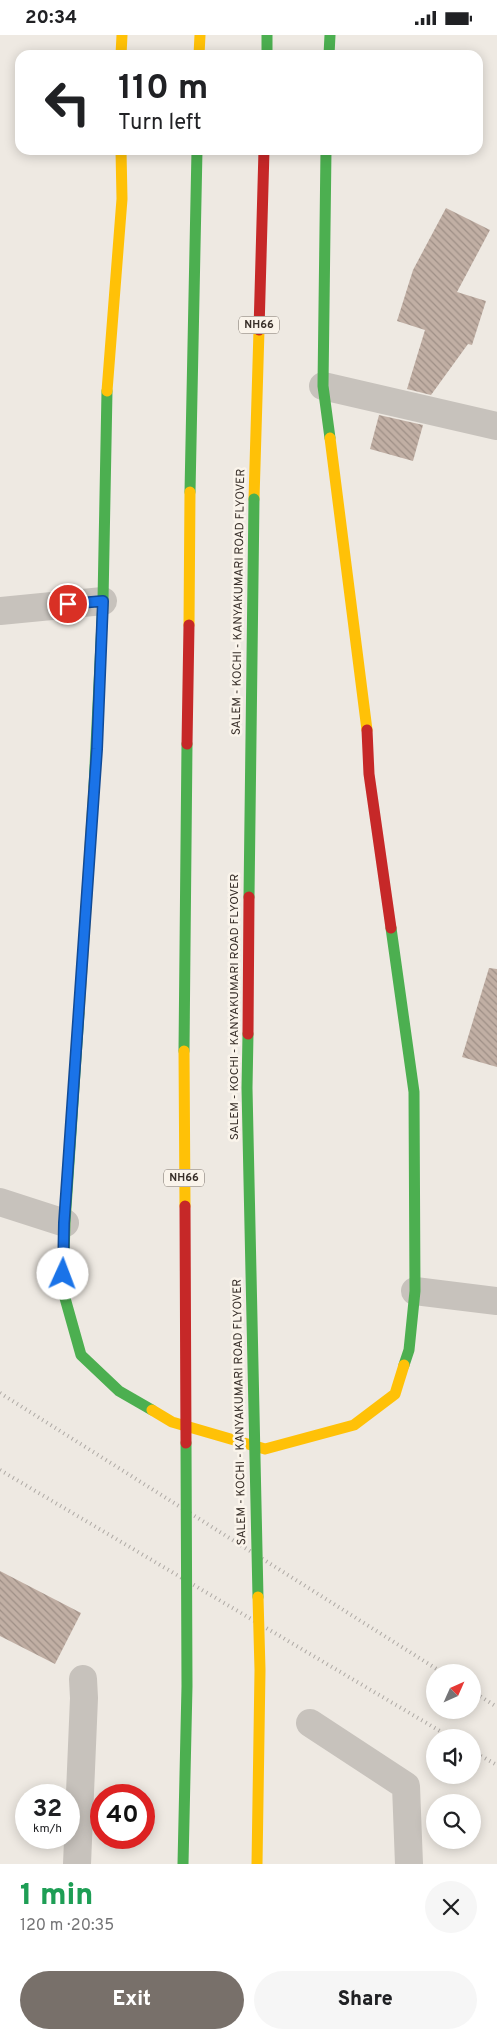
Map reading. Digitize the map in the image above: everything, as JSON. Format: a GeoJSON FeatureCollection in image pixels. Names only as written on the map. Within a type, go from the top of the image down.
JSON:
{"type":"FeatureCollection","features":[{"type":"Feature","properties":{"kind":"main road"},"geometry":{"type":"LineString","coordinates":[[121,50],[122,35]]}},
{"type":"Feature","properties":{"kind":"main road"},"geometry":{"type":"LineString","coordinates":[[199,50],[200,35]]}},
{"type":"Feature","properties":{"kind":"main road"},"geometry":{"type":"LineString","coordinates":[[267,35],[267,50]]}},
{"type":"Feature","properties":{"kind":"main road"},"geometry":{"type":"LineString","coordinates":[[329,50],[330,35]]}},
{"type":"Feature","properties":{"kind":"main road"},"geometry":{"type":"LineString","coordinates":[[121,155],[122,199],[106,402],[103,601],[97,749],[64,1223],[62,1291],[82,1355],[119,1391],[172,1422],[264,1449],[354,1425],[395,1394],[409,1350],[415,1291],[414,1092],[369,774],[368,736],[323,386],[326,155]]}},
{"type":"Feature","properties":{"kind":"main road","name":"NH66"},"geometry":{"type":"LineString","coordinates":[[183,1864],[187,1687],[184,1070],[190,491],[197,155]]}},
{"type":"Feature","properties":{"kind":"main road","name":"SALEM - KOCHI - KANYAKUMARI ROAD FLYOVER"},"geometry":{"type":"LineString","coordinates":[[257,1864],[260,1670],[247,1088],[254,499],[264,155]]}},
{"type":"Feature","properties":{"kind":"street"},"geometry":{"type":"LineString","coordinates":[[323,386],[497,426]]}},
{"type":"Feature","properties":{"kind":"street"},"geometry":{"type":"LineString","coordinates":[[0,611],[103,601]]}},
{"type":"Feature","properties":{"kind":"street"},"geometry":{"type":"LineString","coordinates":[[0,1202],[64,1223]]}},
{"type":"Feature","properties":{"kind":"street"},"geometry":{"type":"LineString","coordinates":[[415,1291],[497,1301]]}},
{"type":"Feature","properties":{"kind":"street"},"geometry":{"type":"LineString","coordinates":[[77,1864],[84,1698],[83,1679]]}},
{"type":"Feature","properties":{"kind":"street"},"geometry":{"type":"LineString","coordinates":[[310,1723],[406,1787],[409,1864]]}},
{"type":"Feature","properties":{"kind":"building"},"geometry":{"type":"Polygon","coordinates":[[[446,208],[490,230],[457,292],[486,301],[472,345],[468,344],[431,395],[407,389],[425,330],[397,321],[413,270],[446,208]]]}},
{"type":"Feature","properties":{"kind":"building"},"geometry":{"type":"Polygon","coordinates":[[[379,415],[423,425],[413,461],[370,449],[379,415]]]}},
{"type":"Feature","properties":{"kind":"building"},"geometry":{"type":"Polygon","coordinates":[[[489,968],[497,969],[497,1067],[462,1057],[489,968]]]}},
{"type":"Feature","properties":{"kind":"building"},"geometry":{"type":"Polygon","coordinates":[[[0,1571],[81,1613],[55,1664],[0,1636],[0,1571]]]}},
{"type":"Feature","properties":{"kind":"railway"},"geometry":{"type":"LineString","coordinates":[[0,1393],[429,1664]]}},
{"type":"Feature","properties":{"kind":"railway"},"geometry":{"type":"LineString","coordinates":[[0,1470],[437,1729]]}},
{"type":"Feature","properties":{"kind":"railway"},"geometry":{"type":"LineString","coordinates":[[481,1697],[497,1707]]}},
{"type":"Feature","properties":{"kind":"railway"},"geometry":{"type":"LineString","coordinates":[[481,1756],[497,1765]]}},
{"type":"Feature","properties":{"kind":"traffic: fast"},"geometry":{"type":"LineString","coordinates":[[267,35],[267,50]]}},
{"type":"Feature","properties":{"kind":"traffic: fast"},"geometry":{"type":"LineString","coordinates":[[329,50],[330,35]]}},
{"type":"Feature","properties":{"kind":"traffic: fast"},"geometry":{"type":"LineString","coordinates":[[190,492],[197,155]]}},
{"type":"Feature","properties":{"kind":"traffic: fast"},"geometry":{"type":"LineString","coordinates":[[326,155],[323,386],[330,438]]}},
{"type":"Feature","properties":{"kind":"traffic: fast"},"geometry":{"type":"LineString","coordinates":[[94,787],[103,601],[107,391]]}},
{"type":"Feature","properties":{"kind":"traffic: fast"},"geometry":{"type":"LineString","coordinates":[[249,897],[254,499]]}},
{"type":"Feature","properties":{"kind":"traffic: fast"},"geometry":{"type":"LineString","coordinates":[[184,1051],[187,744]]}},
{"type":"Feature","properties":{"kind":"traffic: fast"},"geometry":{"type":"LineString","coordinates":[[391,928],[414,1092],[415,1291],[409,1350],[404,1365]]}},
{"type":"Feature","properties":{"kind":"traffic: fast"},"geometry":{"type":"LineString","coordinates":[[79,1013],[65,1223],[63,1291],[81,1355],[119,1391],[152,1410]]}},
{"type":"Feature","properties":{"kind":"traffic: fast"},"geometry":{"type":"LineString","coordinates":[[248,1034],[247,1088],[258,1597]]}},
{"type":"Feature","properties":{"kind":"traffic: fast"},"geometry":{"type":"LineString","coordinates":[[183,1864],[187,1686],[186,1443]]}},
{"type":"Feature","properties":{"kind":"traffic: slow"},"geometry":{"type":"LineString","coordinates":[[121,50],[122,35]]}},
{"type":"Feature","properties":{"kind":"traffic: slow"},"geometry":{"type":"LineString","coordinates":[[199,50],[200,35]]}},
{"type":"Feature","properties":{"kind":"traffic: slow"},"geometry":{"type":"LineString","coordinates":[[107,391],[122,199],[121,155]]}},
{"type":"Feature","properties":{"kind":"traffic: slow"},"geometry":{"type":"LineString","coordinates":[[254,499],[259,330]]}},
{"type":"Feature","properties":{"kind":"traffic: slow"},"geometry":{"type":"LineString","coordinates":[[330,438],[367,730]]}},
{"type":"Feature","properties":{"kind":"traffic: slow"},"geometry":{"type":"LineString","coordinates":[[189,625],[190,492]]}},
{"type":"Feature","properties":{"kind":"traffic: slow"},"geometry":{"type":"LineString","coordinates":[[79,1013],[94,787]]}},
{"type":"Feature","properties":{"kind":"traffic: slow"},"geometry":{"type":"LineString","coordinates":[[184,1051],[185,1206]]}},
{"type":"Feature","properties":{"kind":"traffic: slow"},"geometry":{"type":"LineString","coordinates":[[152,1410],[172,1422],[265,1449],[354,1425],[395,1394],[404,1365]]}},
{"type":"Feature","properties":{"kind":"traffic: slow"},"geometry":{"type":"LineString","coordinates":[[257,1864],[260,1670],[258,1597]]}},
{"type":"Feature","properties":{"kind":"traffic: jam"},"geometry":{"type":"LineString","coordinates":[[259,330],[264,155]]}},
{"type":"Feature","properties":{"kind":"traffic: jam"},"geometry":{"type":"LineString","coordinates":[[187,744],[189,625]]}},
{"type":"Feature","properties":{"kind":"traffic: jam"},"geometry":{"type":"LineString","coordinates":[[367,730],[369,774],[391,928]]}},
{"type":"Feature","properties":{"kind":"traffic: jam"},"geometry":{"type":"LineString","coordinates":[[248,1034],[249,897]]}},
{"type":"Feature","properties":{"kind":"traffic: jam"},"geometry":{"type":"LineString","coordinates":[[185,1206],[186,1443]]}},
{"type":"Feature","properties":{"kind":"route"},"geometry":{"type":"LineString","coordinates":[[63,1274],[64,1223],[97,749],[103,601],[68,604]]}}]}
